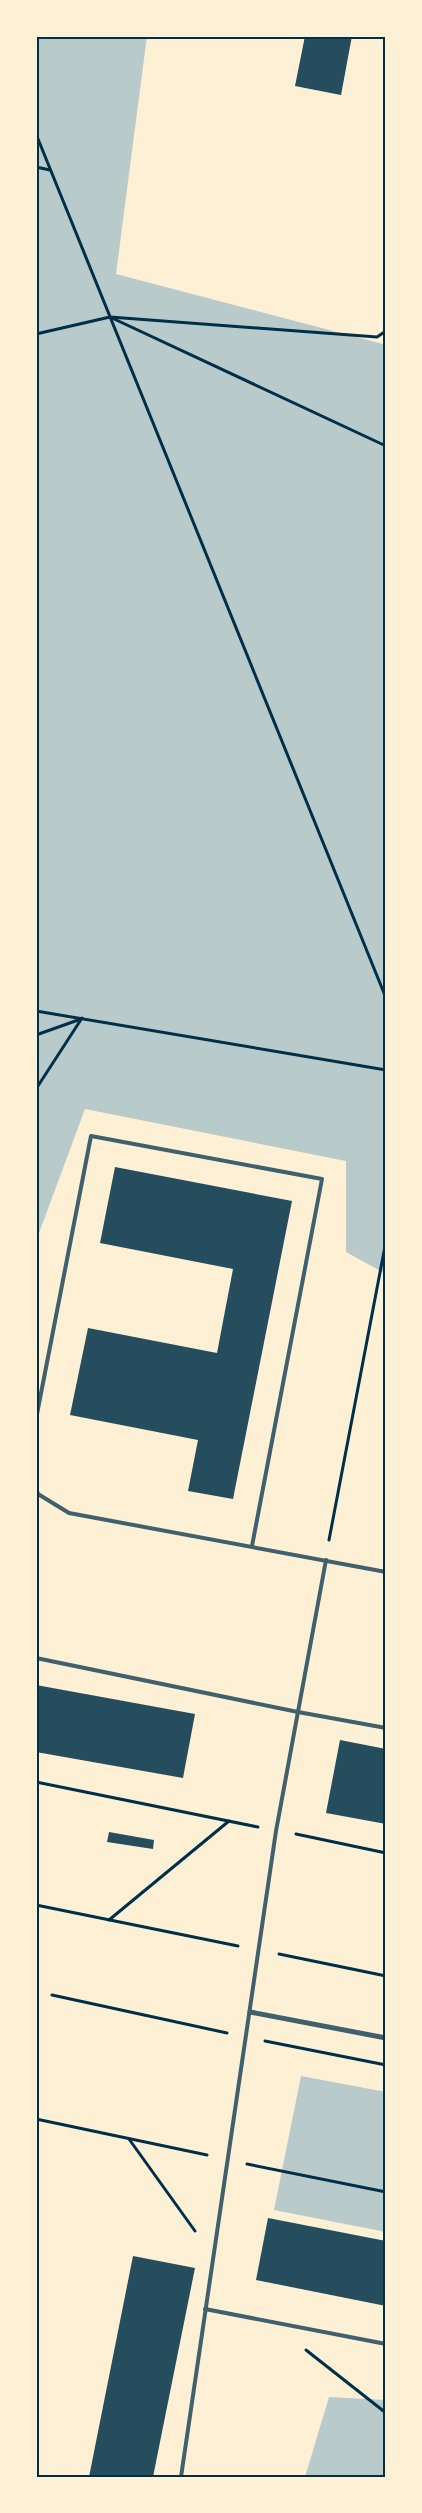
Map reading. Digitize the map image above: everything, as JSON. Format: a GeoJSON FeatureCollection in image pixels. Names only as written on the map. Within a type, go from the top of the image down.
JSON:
{"type":"FeatureCollection","features":[{"type":"Feature","properties":{"kind":"street"},"geometry":{"type":"LineString","coordinates":[[250,2012],[386,2038]]}},
{"type":"Feature","properties":{"kind":"lane"},"geometry":{"type":"LineString","coordinates":[[36,1419],[91,1136],[322,1179],[252,1546]]}},
{"type":"Feature","properties":{"kind":"lane"},"geometry":{"type":"LineString","coordinates":[[36,1489],[38,1494],[69,1514],[386,1572]]}},
{"type":"Feature","properties":{"kind":"lane"},"geometry":{"type":"LineString","coordinates":[[180,2477],[276,1830],[326,1560]]}},
{"type":"Feature","properties":{"kind":"lane"},"geometry":{"type":"LineString","coordinates":[[36,1658],[298,1712],[386,1728]]}},
{"type":"Feature","properties":{"kind":"lane"},"geometry":{"type":"LineString","coordinates":[[206,2309],[386,2344]]}},
{"type":"Feature","properties":{"kind":"path"},"geometry":{"type":"LineString","coordinates":[[36,134],[386,998]]}},
{"type":"Feature","properties":{"kind":"path"},"geometry":{"type":"LineString","coordinates":[[36,167],[51,170]]}},
{"type":"Feature","properties":{"kind":"path"},"geometry":{"type":"LineString","coordinates":[[110,317],[386,446]]}},
{"type":"Feature","properties":{"kind":"path"},"geometry":{"type":"LineString","coordinates":[[36,334],[110,317],[377,337],[386,331]]}},
{"type":"Feature","properties":{"kind":"path"},"geometry":{"type":"LineString","coordinates":[[36,1011],[386,1070]]}},
{"type":"Feature","properties":{"kind":"path"},"geometry":{"type":"LineString","coordinates":[[36,1035],[82,1018]]}},
{"type":"Feature","properties":{"kind":"path"},"geometry":{"type":"LineString","coordinates":[[36,1089],[82,1018]]}},
{"type":"Feature","properties":{"kind":"path"},"geometry":{"type":"LineString","coordinates":[[326,1560],[386,1241]]}},
{"type":"Feature","properties":{"kind":"path"},"geometry":{"type":"LineString","coordinates":[[36,1782],[386,1853]]}},
{"type":"Feature","properties":{"kind":"path"},"geometry":{"type":"LineString","coordinates":[[108,1920],[229,1821]]}},
{"type":"Feature","properties":{"kind":"path"},"geometry":{"type":"LineString","coordinates":[[36,1905],[386,1976]]}},
{"type":"Feature","properties":{"kind":"path"},"geometry":{"type":"LineString","coordinates":[[52,1995],[245,2037],[386,2064]]}},
{"type":"Feature","properties":{"kind":"path"},"geometry":{"type":"LineString","coordinates":[[36,2120],[386,2192]]}},
{"type":"Feature","properties":{"kind":"path"},"geometry":{"type":"LineString","coordinates":[[129,2139],[214,2256]]}},
{"type":"Feature","properties":{"kind":"path"},"geometry":{"type":"LineString","coordinates":[[301,2346],[386,2413]]}},
{"type":"Feature","properties":{"kind":"shaded area"},"geometry":{"type":"Polygon","coordinates":[[[36,36],[147,36],[116,274],[383,344],[386,341],[386,1274],[346,1252],[346,1161],[85,1109],[36,1241],[36,36]]]}},
{"type":"Feature","properties":{"kind":"shaded area"},"geometry":{"type":"Polygon","coordinates":[[[301,2076],[386,2092],[386,2232],[274,2210],[301,2076]]]}},
{"type":"Feature","properties":{"kind":"shaded area"},"geometry":{"type":"Polygon","coordinates":[[[329,2397],[386,2400],[386,2477],[305,2477],[329,2397]]]}},
{"type":"Feature","properties":{"kind":"building"},"geometry":{"type":"Polygon","coordinates":[[[305,36],[352,36],[341,95],[295,86],[305,36]]]}},
{"type":"Feature","properties":{"kind":"building"},"geometry":{"type":"Polygon","coordinates":[[[115,1167],[292,1201],[233,1499],[188,1491],[198,1440],[70,1415],[88,1328],[217,1353],[233,1269],[100,1243],[115,1167]]]}},
{"type":"Feature","properties":{"kind":"building"},"geometry":{"type":"Polygon","coordinates":[[[36,1685],[195,1714],[183,1778],[36,1752],[36,1685]]]}},
{"type":"Feature","properties":{"kind":"building"},"geometry":{"type":"Polygon","coordinates":[[[340,1740],[386,1749],[386,1824],[326,1813],[340,1740]]]}},
{"type":"Feature","properties":{"kind":"building"},"geometry":{"type":"Polygon","coordinates":[[[109,1832],[154,1840],[153,1849],[107,1842],[109,1832]]]}},
{"type":"Feature","properties":{"kind":"building"},"geometry":{"type":"Polygon","coordinates":[[[268,2218],[386,2241],[386,2306],[256,2280],[268,2218]]]}},
{"type":"Feature","properties":{"kind":"building"},"geometry":{"type":"Polygon","coordinates":[[[133,2256],[195,2268],[153,2477],[89,2477],[133,2256]]]}}]}
